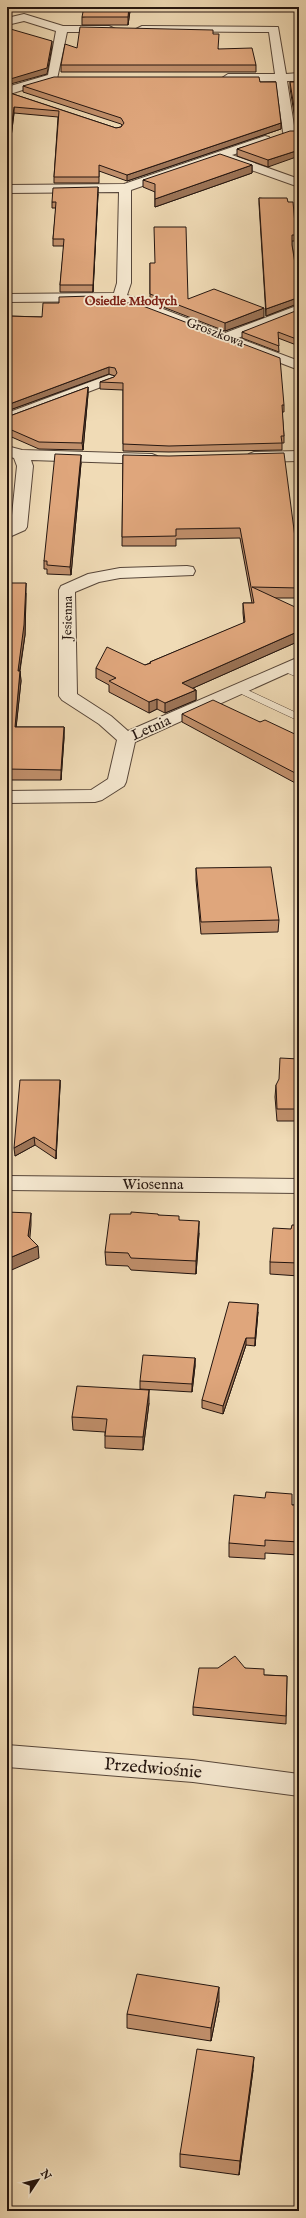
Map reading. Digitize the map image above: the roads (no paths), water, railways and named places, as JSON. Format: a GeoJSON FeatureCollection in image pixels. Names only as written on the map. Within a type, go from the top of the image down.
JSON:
{"type":"FeatureCollection","features":[{"type":"Feature","properties":{"kind":"street"},"geometry":{"type":"LineString","coordinates":[[7,11],[62,29],[117,29]]}},
{"type":"Feature","properties":{"kind":"street"},"geometry":{"type":"LineString","coordinates":[[7,22],[24,17]]}},
{"type":"Feature","properties":{"kind":"street"},"geometry":{"type":"LineString","coordinates":[[53,77],[62,29]]}},
{"type":"Feature","properties":{"kind":"street"},"geometry":{"type":"LineString","coordinates":[[7,189],[125,188],[294,132],[281,78],[274,29],[133,29]]}},
{"type":"Feature","properties":{"kind":"street"},"geometry":{"type":"LineString","coordinates":[[7,92],[53,77],[68,77]]}},
{"type":"Feature","properties":{"kind":"street"},"geometry":{"type":"LineString","coordinates":[[217,78],[299,77]]}},
{"type":"Feature","properties":{"kind":"street"},"geometry":{"type":"LineString","coordinates":[[7,92],[22,97]]}},
{"type":"Feature","properties":{"kind":"street"},"geometry":{"type":"LineString","coordinates":[[221,156],[299,183]]}},
{"type":"Feature","properties":{"kind":"street"},"geometry":{"type":"LineString","coordinates":[[7,298],[120,297],[124,283],[125,188]]}},
{"type":"Feature","properties":{"kind":"street","name":"Groszkowa"},"geometry":{"type":"LineString","coordinates":[[120,297],[299,366]]}},
{"type":"Feature","properties":{"kind":"street"},"geometry":{"type":"LineString","coordinates":[[227,337],[299,309]]}},
{"type":"Feature","properties":{"kind":"street"},"geometry":{"type":"LineString","coordinates":[[7,418],[109,379]]}},
{"type":"Feature","properties":{"kind":"street"},"geometry":{"type":"LineString","coordinates":[[14,453],[169,460]]}},
{"type":"Feature","properties":{"kind":"street"},"geometry":{"type":"LineString","coordinates":[[7,533],[19,527],[25,466],[14,453]]}},
{"type":"Feature","properties":{"kind":"street"},"geometry":{"type":"LineString","coordinates":[[238,458],[299,456]]}},
{"type":"Feature","properties":{"kind":"street","name":"Jesienna"},"geometry":{"type":"LineString","coordinates":[[126,739],[105,720],[68,696],[67,590],[94,578],[120,573],[188,571]]}},
{"type":"Feature","properties":{"kind":"street","name":"Letnia"},"geometry":{"type":"LineString","coordinates":[[7,797],[95,796],[117,782],[126,739],[239,689],[294,668]]}},
{"type":"Feature","properties":{"kind":"street","name":"Wiosenna"},"geometry":{"type":"LineString","coordinates":[[7,1183],[299,1186]]}},
{"type":"Feature","properties":{"kind":"street","name":"Przedwiośnie"},"geometry":{"type":"LineString","coordinates":[[7,1756],[193,1771],[299,1785]]}},
{"type":"Feature","properties":{"kind":"lane"},"geometry":{"type":"LineString","coordinates":[[239,689],[299,718]]}},
{"type":"Feature","properties":{"kind":"district","name":"Osiedle Młodych"},"geometry":{"type":"Point","coordinates":[131,301]}}]}
